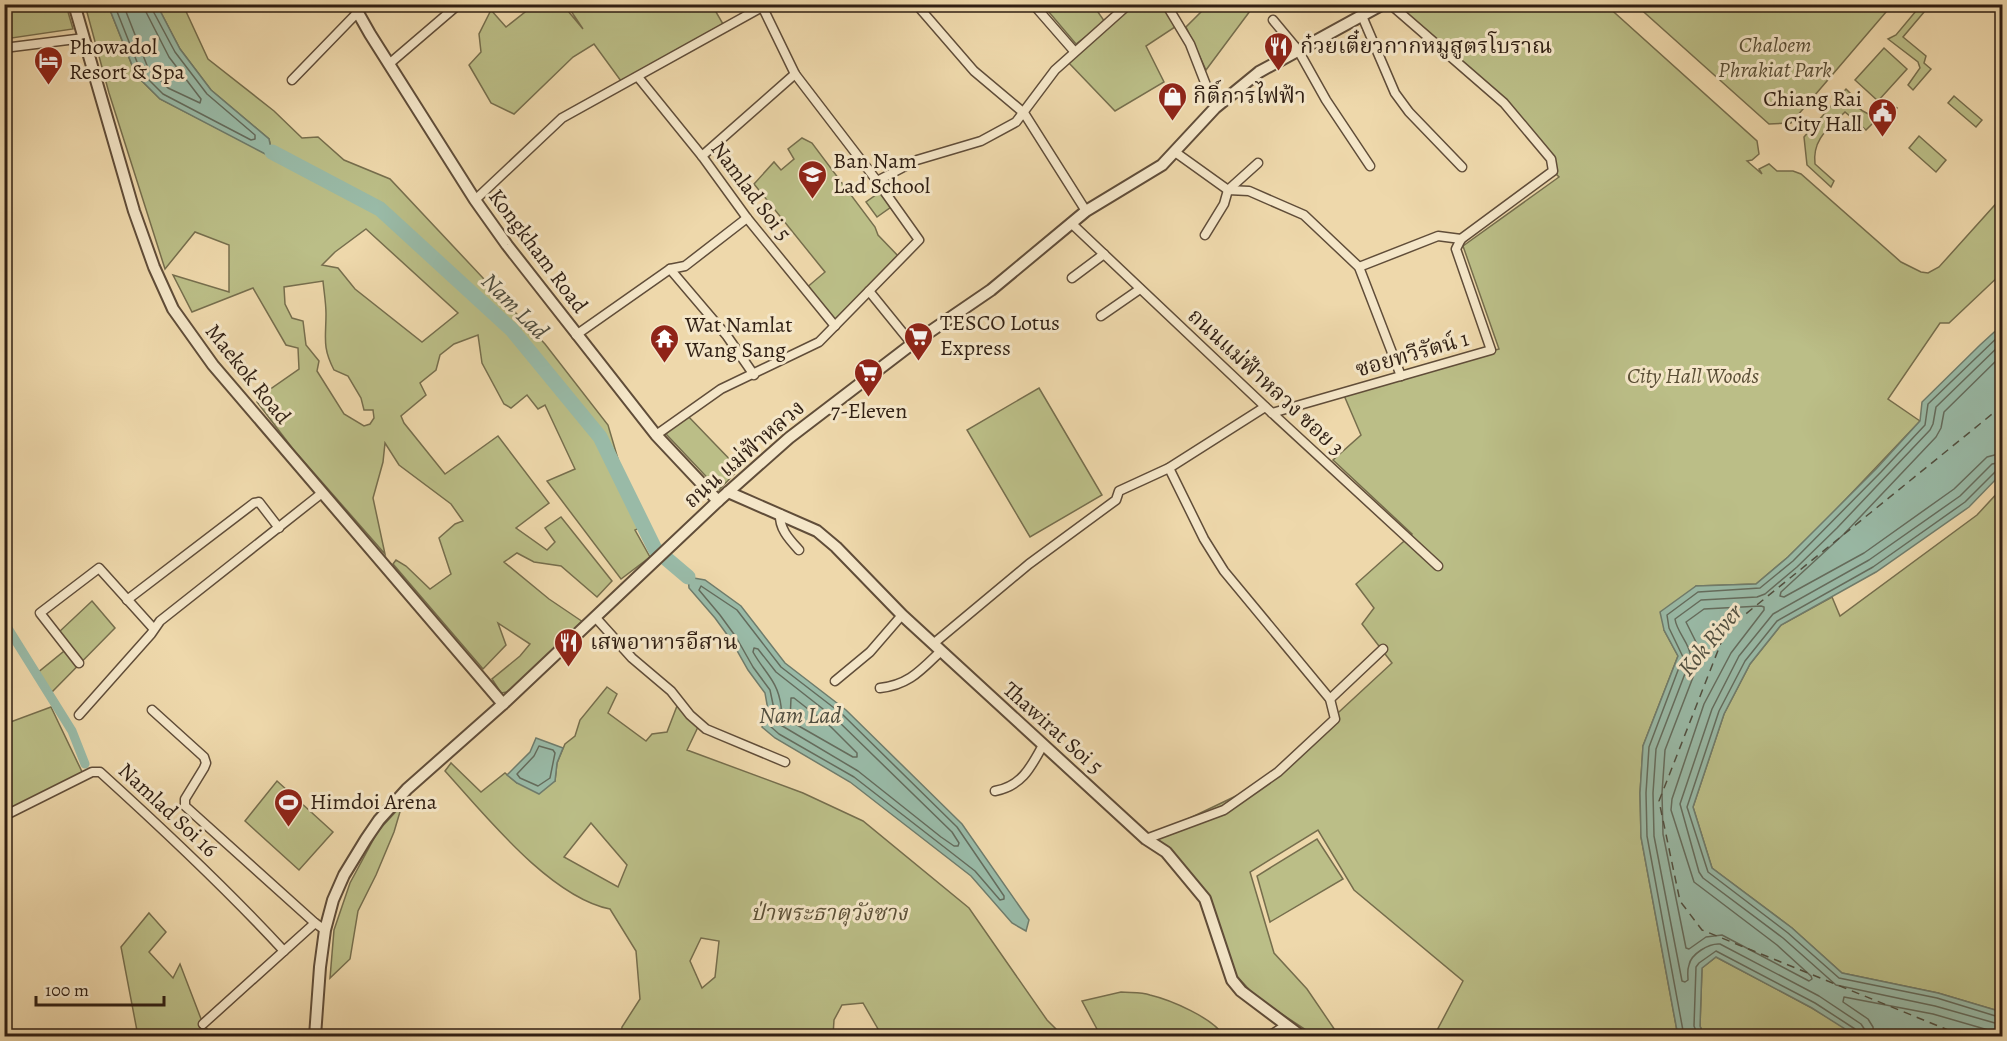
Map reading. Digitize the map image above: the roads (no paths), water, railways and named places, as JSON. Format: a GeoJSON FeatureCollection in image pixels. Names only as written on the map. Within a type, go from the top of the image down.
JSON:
{"type":"FeatureCollection","features":[{"type":"Feature","properties":{"kind":"street","name":"Maekok Road"},"geometry":{"type":"LineString","coordinates":[[74,4],[134,211],[163,290],[182,322],[213,365],[503,704]]}},
{"type":"Feature","properties":{"kind":"street"},"geometry":{"type":"LineString","coordinates":[[389,64],[459,4]]}},
{"type":"Feature","properties":{"kind":"street"},"geometry":{"type":"LineString","coordinates":[[475,200],[562,118],[761,6],[809,4]]}},
{"type":"Feature","properties":{"kind":"street"},"geometry":{"type":"LineString","coordinates":[[916,4],[974,72],[1024,113],[1086,211]]}},
{"type":"Feature","properties":{"kind":"street"},"geometry":{"type":"LineString","coordinates":[[1033,4],[1074,51]]}},
{"type":"Feature","properties":{"kind":"street"},"geometry":{"type":"LineString","coordinates":[[877,181],[917,160],[981,141],[1006,128],[1024,113],[1027,105],[1055,70],[1129,4]]}},
{"type":"Feature","properties":{"kind":"street"},"geometry":{"type":"LineString","coordinates":[[1166,4],[1190,44],[1215,108]]}},
{"type":"Feature","properties":{"kind":"street","name":"ถนน แม่ฟ้าหลวง"},"geometry":{"type":"LineString","coordinates":[[315,1036],[320,967],[325,930],[333,900],[354,857],[379,820],[419,777],[503,704],[773,451],[912,344],[991,290],[1086,211],[1148,175],[1175,152],[1215,108],[1259,72],[1383,4]]}},
{"type":"Feature","properties":{"kind":"street"},"geometry":{"type":"LineString","coordinates":[[1359,267],[1438,236],[1461,239],[1553,171],[1551,159],[1504,103],[1390,4]]}},
{"type":"Feature","properties":{"kind":"street"},"geometry":{"type":"LineString","coordinates":[[656,435],[721,389],[819,342],[919,240],[795,74],[761,6]]}},
{"type":"Feature","properties":{"kind":"street"},"geometry":{"type":"LineString","coordinates":[[292,80],[356,8]]}},
{"type":"Feature","properties":{"kind":"street","name":"Kongkham Road"},"geometry":{"type":"LineString","coordinates":[[356,8],[475,200],[576,335],[656,435],[718,501]]}},
{"type":"Feature","properties":{"kind":"street"},"geometry":{"type":"LineString","coordinates":[[1362,16],[1395,93],[1409,112],[1462,167]]}},
{"type":"Feature","properties":{"kind":"street"},"geometry":{"type":"LineString","coordinates":[[1273,20],[1298,51],[1326,100],[1370,166]]}},
{"type":"Feature","properties":{"kind":"street"},"geometry":{"type":"LineString","coordinates":[[4,48],[84,38]]}},
{"type":"Feature","properties":{"kind":"street"},"geometry":{"type":"LineString","coordinates":[[702,156],[795,74]]}},
{"type":"Feature","properties":{"kind":"street","name":"Namlad Soi 5"},"geometry":{"type":"LineString","coordinates":[[638,77],[702,156],[747,218],[835,326]]}},
{"type":"Feature","properties":{"kind":"street"},"geometry":{"type":"LineString","coordinates":[[1175,152],[1228,190],[1249,191],[1304,215],[1359,267],[1401,376]]}},
{"type":"Feature","properties":{"kind":"street"},"geometry":{"type":"LineString","coordinates":[[1205,235],[1224,204],[1228,190],[1258,163]]}},
{"type":"Feature","properties":{"kind":"street"},"geometry":{"type":"LineString","coordinates":[[576,335],[670,269],[685,266],[747,218]]}},
{"type":"Feature","properties":{"kind":"street","name":"ถนนแม่ฟ้าหลวง ซอย 3"},"geometry":{"type":"LineString","coordinates":[[1071,223],[1140,290],[1438,566]]}},
{"type":"Feature","properties":{"kind":"street","name":"ซอยทวีรัตน์ 1"},"geometry":{"type":"LineString","coordinates":[[880,688],[898,686],[908,681],[937,647],[1029,564],[1116,500],[1119,491],[1169,468],[1269,410],[1491,350],[1456,249],[1461,239]]}},
{"type":"Feature","properties":{"kind":"street"},"geometry":{"type":"LineString","coordinates":[[1072,278],[1104,254]]}},
{"type":"Feature","properties":{"kind":"street"},"geometry":{"type":"LineString","coordinates":[[670,269],[727,336],[754,375]]}},
{"type":"Feature","properties":{"kind":"street"},"geometry":{"type":"LineString","coordinates":[[1101,316],[1140,290]]}},
{"type":"Feature","properties":{"kind":"street"},"geometry":{"type":"LineString","coordinates":[[869,291],[912,344]]}},
{"type":"Feature","properties":{"kind":"street"},"geometry":{"type":"LineString","coordinates":[[1146,839],[1224,810],[1278,772],[1335,718],[1330,699],[1224,571],[1204,539],[1169,468]]}},
{"type":"Feature","properties":{"kind":"street","name":"Thawirat Soi 5"},"geometry":{"type":"LineString","coordinates":[[728,492],[817,531],[836,547],[902,615],[1042,744],[1146,839],[1166,852],[1195,884],[1205,899],[1232,980],[1241,991],[1301,1036]]}},
{"type":"Feature","properties":{"kind":"street"},"geometry":{"type":"LineString","coordinates":[[79,715],[151,634],[159,621],[322,494]]}},
{"type":"Feature","properties":{"kind":"street"},"geometry":{"type":"LineString","coordinates":[[127,600],[254,503],[259,502],[279,528]]}},
{"type":"Feature","properties":{"kind":"street"},"geometry":{"type":"LineString","coordinates":[[780,514],[783,530],[799,550]]}},
{"type":"Feature","properties":{"kind":"street"},"geometry":{"type":"LineString","coordinates":[[79,663],[40,613],[99,568],[153,628]]}},
{"type":"Feature","properties":{"kind":"street"},"geometry":{"type":"LineString","coordinates":[[836,681],[870,652],[902,615]]}},
{"type":"Feature","properties":{"kind":"street"},"geometry":{"type":"LineString","coordinates":[[596,618],[632,658],[671,691],[690,715],[706,729],[785,762]]}},
{"type":"Feature","properties":{"kind":"street"},"geometry":{"type":"LineString","coordinates":[[1330,699],[1383,649]]}},
{"type":"Feature","properties":{"kind":"street"},"geometry":{"type":"LineString","coordinates":[[152,710],[204,757],[206,763],[185,799],[185,806],[325,930]]}},
{"type":"Feature","properties":{"kind":"street"},"geometry":{"type":"LineString","coordinates":[[995,791],[1008,787],[1026,773],[1042,744]]}},
{"type":"Feature","properties":{"kind":"street","name":"Namlad Soi 16"},"geometry":{"type":"LineString","coordinates":[[4,816],[92,772],[100,772],[243,906],[284,951]]}},
{"type":"Feature","properties":{"kind":"street"},"geometry":{"type":"LineString","coordinates":[[203,1024],[315,923]]}},
{"type":"Feature","properties":{"kind":"street"},"geometry":{"type":"LineString","coordinates":[[1269,1036],[1285,1026]]}},
{"type":"Feature","properties":{"kind":"water"},"geometry":{"type":"Polygon","coordinates":[[[108,5],[157,5],[180,49],[211,90],[269,139],[273,158],[160,99],[136,75],[108,5]]]}},
{"type":"Feature","properties":{"kind":"water","name":"Kok River"},"geometry":{"type":"Polygon","coordinates":[[[2002,325],[2002,473],[1969,507],[1876,572],[1781,625],[1750,664],[1724,714],[1693,807],[1712,868],[1792,928],[1842,973],[1938,993],[2002,1012],[2002,1036],[1856,1036],[1812,1008],[1716,957],[1702,968],[1700,1026],[1704,1036],[1678,1036],[1641,837],[1640,793],[1643,746],[1678,656],[1664,630],[1660,612],[1696,586],[1756,584],[1788,557],[1877,468],[1920,421],[1922,402],[2002,325]]]}},
{"type":"Feature","properties":{"kind":"water","name":"Nam Lad"},"geometry":{"type":"Polygon","coordinates":[[[688,577],[705,580],[741,606],[785,663],[846,710],[962,824],[1029,920],[1026,931],[1012,923],[971,876],[850,782],[775,738],[762,727],[768,710],[765,693],[748,670],[731,640],[689,588],[688,577]]]}},
{"type":"Feature","properties":{"kind":"water"},"geometry":{"type":"Polygon","coordinates":[[[536,738],[563,748],[557,763],[555,781],[539,794],[507,775],[530,752],[536,738]]]}},
{"type":"Feature","properties":{"kind":"waterway","name":"Nam Lad"},"geometry":{"type":"LineString","coordinates":[[272,152],[380,209],[512,330],[600,437],[655,549],[688,577]]}},
{"type":"Feature","properties":{"kind":"waterway"},"geometry":{"type":"LineString","coordinates":[[4,622],[72,731],[85,764]]}},
{"type":"Feature","properties":{"kind":"place","name":"ก๋วยเตี๋ยวกากหมูสูตรโบราณ"},"geometry":{"type":"Point","coordinates":[1279,72]}},
{"type":"Feature","properties":{"kind":"place","name":"Phowadol Resort & Spa"},"geometry":{"type":"Point","coordinates":[48,86]}},
{"type":"Feature","properties":{"kind":"place","name":"กิติ์การไฟฟ้า"},"geometry":{"type":"Point","coordinates":[1172,122]}},
{"type":"Feature","properties":{"kind":"place","name":"Chiang Rai City Hall"},"geometry":{"type":"Point","coordinates":[1883,138]}},
{"type":"Feature","properties":{"kind":"place","name":"Ban Nam Lad School"},"geometry":{"type":"Point","coordinates":[812,200]}},
{"type":"Feature","properties":{"kind":"place","name":"TESCO Lotus Express"},"geometry":{"type":"Point","coordinates":[919,362]}},
{"type":"Feature","properties":{"kind":"place","name":"Wat Namlat Wang Sang"},"geometry":{"type":"Point","coordinates":[664,364]}},
{"type":"Feature","properties":{"kind":"place","name":"7-Eleven"},"geometry":{"type":"Point","coordinates":[869,398]}},
{"type":"Feature","properties":{"kind":"place","name":"เสพอาหารอีสาน"},"geometry":{"type":"Point","coordinates":[569,668]}},
{"type":"Feature","properties":{"kind":"place","name":"Himdoi Arena"},"geometry":{"type":"Point","coordinates":[289,828]}},
{"type":"Feature","properties":{"kind":"park label","name":"Chaloem Phrakiat Park"},"geometry":{"type":"Point","coordinates":[1775,58]}},
{"type":"Feature","properties":{"kind":"park label","name":"City Hall Woods"},"geometry":{"type":"Point","coordinates":[1693,376]}},
{"type":"Feature","properties":{"kind":"park label","name":"ป่าพระธาตุวังซาง"},"geometry":{"type":"Point","coordinates":[829,913]}}]}
